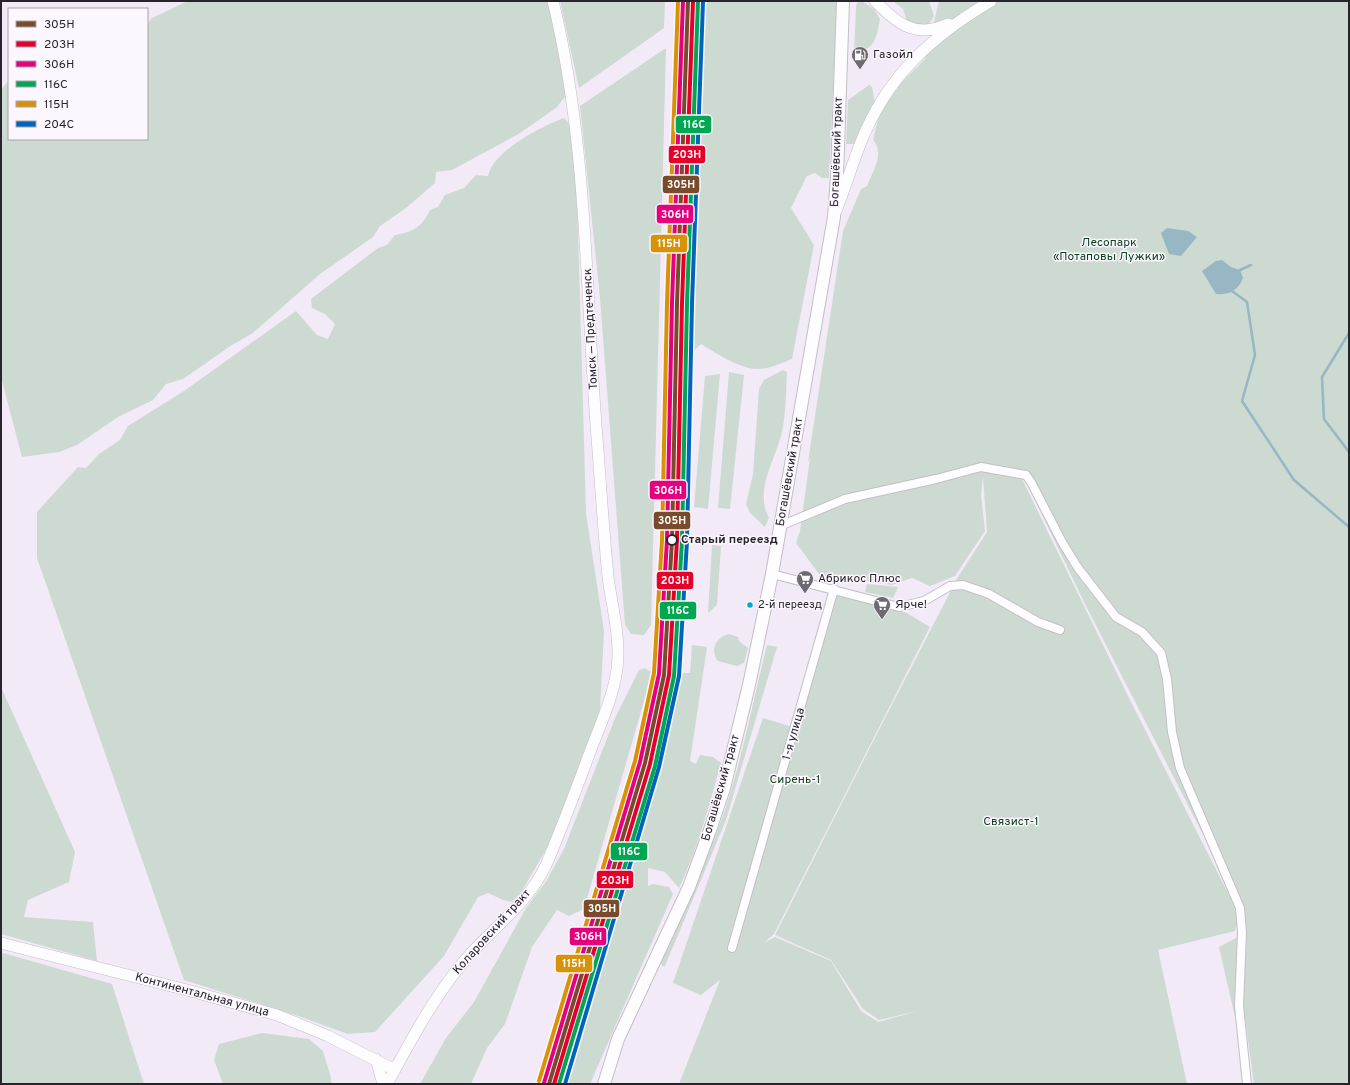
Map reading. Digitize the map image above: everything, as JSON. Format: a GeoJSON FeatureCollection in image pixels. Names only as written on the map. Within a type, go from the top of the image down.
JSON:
{"type":"FeatureCollection","features":[{"type":"Feature","properties":{"kind":"main road","name":"Томск — Предтеченск"},"geometry":{"type":"LineString","coordinates":[[553,1],[571,91],[582,192],[597,442],[618,659]]}},
{"type":"Feature","properties":{"kind":"main road","name":"Богашёвский тракт"},"geometry":{"type":"LineString","coordinates":[[604,1084],[618,1039],[689,886],[715,817],[749,685],[772,574],[834,217],[838,158],[843,1]]}},
{"type":"Feature","properties":{"kind":"main road"},"geometry":{"type":"LineString","coordinates":[[875,1],[888,15],[925,38],[925,47]]}},
{"type":"Feature","properties":{"kind":"main road"},"geometry":{"type":"LineString","coordinates":[[834,217],[861,141],[880,103],[895,80],[925,47],[968,15],[991,1]]}},
{"type":"Feature","properties":{"kind":"main road"},"geometry":{"type":"LineString","coordinates":[[913,30],[925,32],[936,30],[968,15]]}},
{"type":"Feature","properties":{"kind":"main road"},"geometry":{"type":"LineString","coordinates":[[838,158],[841,164],[847,166],[854,161]]}},
{"type":"Feature","properties":{"kind":"main road","name":"Коларовский тракт"},"geometry":{"type":"LineString","coordinates":[[387,1084],[442,991],[477,946],[523,901],[539,878],[573,798],[608,704],[615,681],[618,659]]}},
{"type":"Feature","properties":{"kind":"main road","name":"Континентальная улица"},"geometry":{"type":"LineString","coordinates":[[1,943],[187,990],[277,1016],[328,1036],[395,1070]]}},
{"type":"Feature","properties":{"kind":"main road"},"geometry":{"type":"LineString","coordinates":[[382,1084],[376,1060],[385,1060],[404,1053]]}},
{"type":"Feature","properties":{"kind":"street"},"geometry":{"type":"LineString","coordinates":[[780,526],[845,499],[936,479],[981,467],[1026,475],[1062,542],[1083,574],[1116,617],[1142,632],[1161,653],[1167,679],[1172,732],[1180,768],[1240,908],[1242,932],[1239,1006],[1247,1084]]}},
{"type":"Feature","properties":{"kind":"street"},"geometry":{"type":"LineString","coordinates":[[772,574],[899,607],[924,601],[950,586],[963,585],[989,594],[1038,622],[1060,630]]}},
{"type":"Feature","properties":{"kind":"street","name":"1-я улица"},"geometry":{"type":"LineString","coordinates":[[732,948],[834,589]]}},
{"type":"Feature","properties":{"kind":"green space"},"geometry":{"type":"Polygon","coordinates":[[[188,1],[549,1],[567,94],[556,108],[517,135],[452,170],[436,172],[435,183],[406,208],[380,226],[373,237],[320,274],[253,333],[232,345],[183,379],[166,384],[153,400],[118,417],[77,445],[59,452],[22,457],[1,377],[1,90],[8,81],[8,140],[148,140],[148,24],[152,18],[188,1]]]}},
{"type":"Feature","properties":{"kind":"green space"},"geometry":{"type":"Polygon","coordinates":[[[560,1],[665,1],[664,28],[579,88],[560,1]]]}},
{"type":"Feature","properties":{"kind":"green space"},"geometry":{"type":"Polygon","coordinates":[[[693,1],[837,1],[829,178],[822,178],[815,173],[807,176],[791,208],[814,245],[792,359],[774,366],[760,369],[749,368],[727,360],[701,344],[682,362],[693,1]]]}},
{"type":"Feature","properties":{"kind":"green space"},"geometry":{"type":"Polygon","coordinates":[[[862,1],[874,9],[880,19],[876,38],[870,46],[854,55],[856,7],[857,3],[862,1]]]}},
{"type":"Feature","properties":{"kind":"green space"},"geometry":{"type":"Polygon","coordinates":[[[893,1],[929,1],[934,16],[927,27],[907,21],[903,9],[893,1]]]}},
{"type":"Feature","properties":{"kind":"green space","name":"Лесопарк «Потаповы Лужки»"},"geometry":{"type":"Polygon","coordinates":[[[939,1],[1349,1],[1349,1084],[1254,1084],[1244,1010],[1235,1017],[1219,947],[1236,938],[1243,932],[1235,897],[1084,602],[1024,477],[1021,477],[1129,698],[1233,903],[1238,920],[1235,931],[1158,950],[1187,1084],[679,1084],[720,980],[701,995],[673,983],[763,718],[799,729],[837,592],[905,612],[930,627],[774,934],[764,943],[775,937],[831,961],[861,1011],[878,1022],[918,1011],[879,1020],[863,1009],[831,960],[775,935],[958,577],[987,532],[983,477],[981,495],[985,531],[955,576],[930,586],[912,578],[892,585],[819,574],[796,543],[800,531],[810,458],[808,462],[843,231],[861,189],[867,186],[877,162],[878,151],[873,140],[879,114],[900,84],[925,59],[939,1]]]}},
{"type":"Feature","properties":{"kind":"green space"},"geometry":{"type":"Polygon","coordinates":[[[666,48],[651,625],[644,635],[631,634],[625,625],[600,298],[580,106],[666,48]]]}},
{"type":"Feature","properties":{"kind":"green space"},"geometry":{"type":"Polygon","coordinates":[[[869,85],[872,87],[875,103],[854,144],[846,144],[848,100],[869,85]]]}},
{"type":"Feature","properties":{"kind":"green space"},"geometry":{"type":"Polygon","coordinates":[[[564,118],[570,125],[577,193],[586,513],[604,631],[600,709],[591,740],[548,846],[522,891],[512,902],[503,900],[488,893],[478,897],[444,956],[375,1032],[348,1034],[298,1016],[184,980],[37,558],[37,512],[78,467],[86,468],[99,454],[120,440],[128,426],[184,391],[296,311],[317,335],[328,339],[335,324],[325,314],[312,308],[311,299],[378,248],[387,245],[395,235],[412,230],[420,225],[430,210],[438,207],[445,195],[464,188],[476,175],[488,176],[492,167],[508,149],[532,133],[564,118]]]}},
{"type":"Feature","properties":{"kind":"green space"},"geometry":{"type":"Polygon","coordinates":[[[783,370],[787,372],[784,420],[780,438],[765,484],[765,507],[769,518],[765,527],[750,513],[746,504],[753,474],[759,389],[764,380],[783,370]]]}},
{"type":"Feature","properties":{"kind":"green space"},"geometry":{"type":"Polygon","coordinates":[[[729,372],[744,375],[730,509],[718,508],[729,372]]]}},
{"type":"Feature","properties":{"kind":"green space"},"geometry":{"type":"Polygon","coordinates":[[[720,374],[708,509],[694,507],[705,376],[720,374]]]}},
{"type":"Feature","properties":{"kind":"green space"},"geometry":{"type":"Polygon","coordinates":[[[712,545],[721,546],[717,605],[708,613],[712,545]]]}},
{"type":"Feature","properties":{"kind":"green space"},"geometry":{"type":"Polygon","coordinates":[[[867,584],[898,587],[893,598],[865,592],[867,584]]]}},
{"type":"Feature","properties":{"kind":"green space"},"geometry":{"type":"Polygon","coordinates":[[[729,634],[738,637],[739,641],[748,648],[744,663],[737,666],[718,661],[715,657],[714,648],[716,644],[721,638],[729,634]]]}},
{"type":"Feature","properties":{"kind":"green space"},"geometry":{"type":"Polygon","coordinates":[[[692,645],[707,647],[690,761],[696,764],[700,755],[713,757],[721,763],[703,827],[679,888],[665,872],[648,868],[648,886],[653,884],[669,887],[673,894],[590,1084],[556,1084],[603,919],[630,841],[637,834],[633,817],[639,812],[642,815],[644,811],[656,769],[672,684],[679,673],[690,673],[692,645]]]}},
{"type":"Feature","properties":{"kind":"green space"},"geometry":{"type":"Polygon","coordinates":[[[767,645],[777,647],[726,820],[665,966],[662,966],[661,962],[702,868],[725,810],[743,749],[767,645]]]}},
{"type":"Feature","properties":{"kind":"green space"},"geometry":{"type":"Polygon","coordinates":[[[645,668],[651,672],[646,694],[584,909],[569,916],[557,910],[532,947],[505,1024],[487,1048],[471,1084],[420,1084],[446,1038],[474,1002],[526,908],[547,880],[564,849],[615,718],[639,670],[645,668]]]}},
{"type":"Feature","properties":{"kind":"green space"},"geometry":{"type":"Polygon","coordinates":[[[1,687],[75,852],[69,882],[28,900],[24,917],[93,922],[97,961],[1,934],[1,687]]]}},
{"type":"Feature","properties":{"kind":"green space"},"geometry":{"type":"Polygon","coordinates":[[[3,953],[112,984],[144,1084],[1,1084],[1,955],[3,953]]]}},
{"type":"Feature","properties":{"kind":"green space"},"geometry":{"type":"Polygon","coordinates":[[[262,1033],[309,1039],[323,1051],[331,1078],[331,1084],[223,1084],[214,1060],[219,1044],[262,1033]]]}},
{"type":"Feature","properties":{"kind":"water"},"geometry":{"type":"Polygon","coordinates":[[[1167,228],[1188,231],[1197,237],[1181,256],[1169,254],[1161,233],[1167,228]]]}},
{"type":"Feature","properties":{"kind":"water"},"geometry":{"type":"Polygon","coordinates":[[[1222,260],[1231,267],[1240,270],[1243,278],[1236,289],[1225,294],[1216,294],[1202,271],[1216,261],[1222,260]]]}},
{"type":"Feature","properties":{"kind":"waterway"},"geometry":{"type":"LineString","coordinates":[[1240,270],[1251,265]]}},
{"type":"Feature","properties":{"kind":"waterway"},"geometry":{"type":"LineString","coordinates":[[1232,291],[1247,302],[1255,355],[1242,401],[1294,480],[1349,527]]}},
{"type":"Feature","properties":{"kind":"waterway"},"geometry":{"type":"LineString","coordinates":[[1349,333],[1322,377],[1324,419],[1349,452]]}},
{"type":"Feature","properties":{"kind":"transit line","name":"115Н"},"geometry":{"type":"LineString","coordinates":[[539,1081],[635,761],[654,673],[662,540],[667,303],[678,1]]}},
{"type":"Feature","properties":{"kind":"transit line","name":"306Н"},"geometry":{"type":"LineString","coordinates":[[544,1083],[640,762],[659,674],[667,540],[672,303],[683,1]]}},
{"type":"Feature","properties":{"kind":"transit line","name":"305Н"},"geometry":{"type":"LineString","coordinates":[[549,1084],[645,763],[664,675],[672,540],[677,303],[688,1]]}},
{"type":"Feature","properties":{"kind":"transit line","name":"203Н"},"geometry":{"type":"LineString","coordinates":[[554,1084],[650,764],[669,675],[677,540],[682,303],[693,1]]}},
{"type":"Feature","properties":{"kind":"transit line","name":"116С"},"geometry":{"type":"LineString","coordinates":[[559,1084],[655,766],[674,676],[682,540],[687,303],[698,1]]}},
{"type":"Feature","properties":{"kind":"transit line","name":"204С"},"geometry":{"type":"LineString","coordinates":[[565,1084],[659,767],[679,676],[687,541],[692,303],[703,2]]}},
{"type":"Feature","properties":{"kind":"place","name":"Газойл"},"geometry":{"type":"Point","coordinates":[860,70]}},
{"type":"Feature","properties":{"kind":"place","name":"Старый переезд"},"geometry":{"type":"Point","coordinates":[672,540]}},
{"type":"Feature","properties":{"kind":"place","name":"Абрикос Плюс"},"geometry":{"type":"Point","coordinates":[805,594]}},
{"type":"Feature","properties":{"kind":"place","name":"2-й переезд"},"geometry":{"type":"Point","coordinates":[750,605]}},
{"type":"Feature","properties":{"kind":"place","name":"Ярче!"},"geometry":{"type":"Point","coordinates":[882,620]}},
{"type":"Feature","properties":{"kind":"park label","name":"Сирень-1"},"geometry":{"type":"Point","coordinates":[795,780]}},
{"type":"Feature","properties":{"kind":"park label","name":"Связист-1"},"geometry":{"type":"Point","coordinates":[1011,822]}}]}
